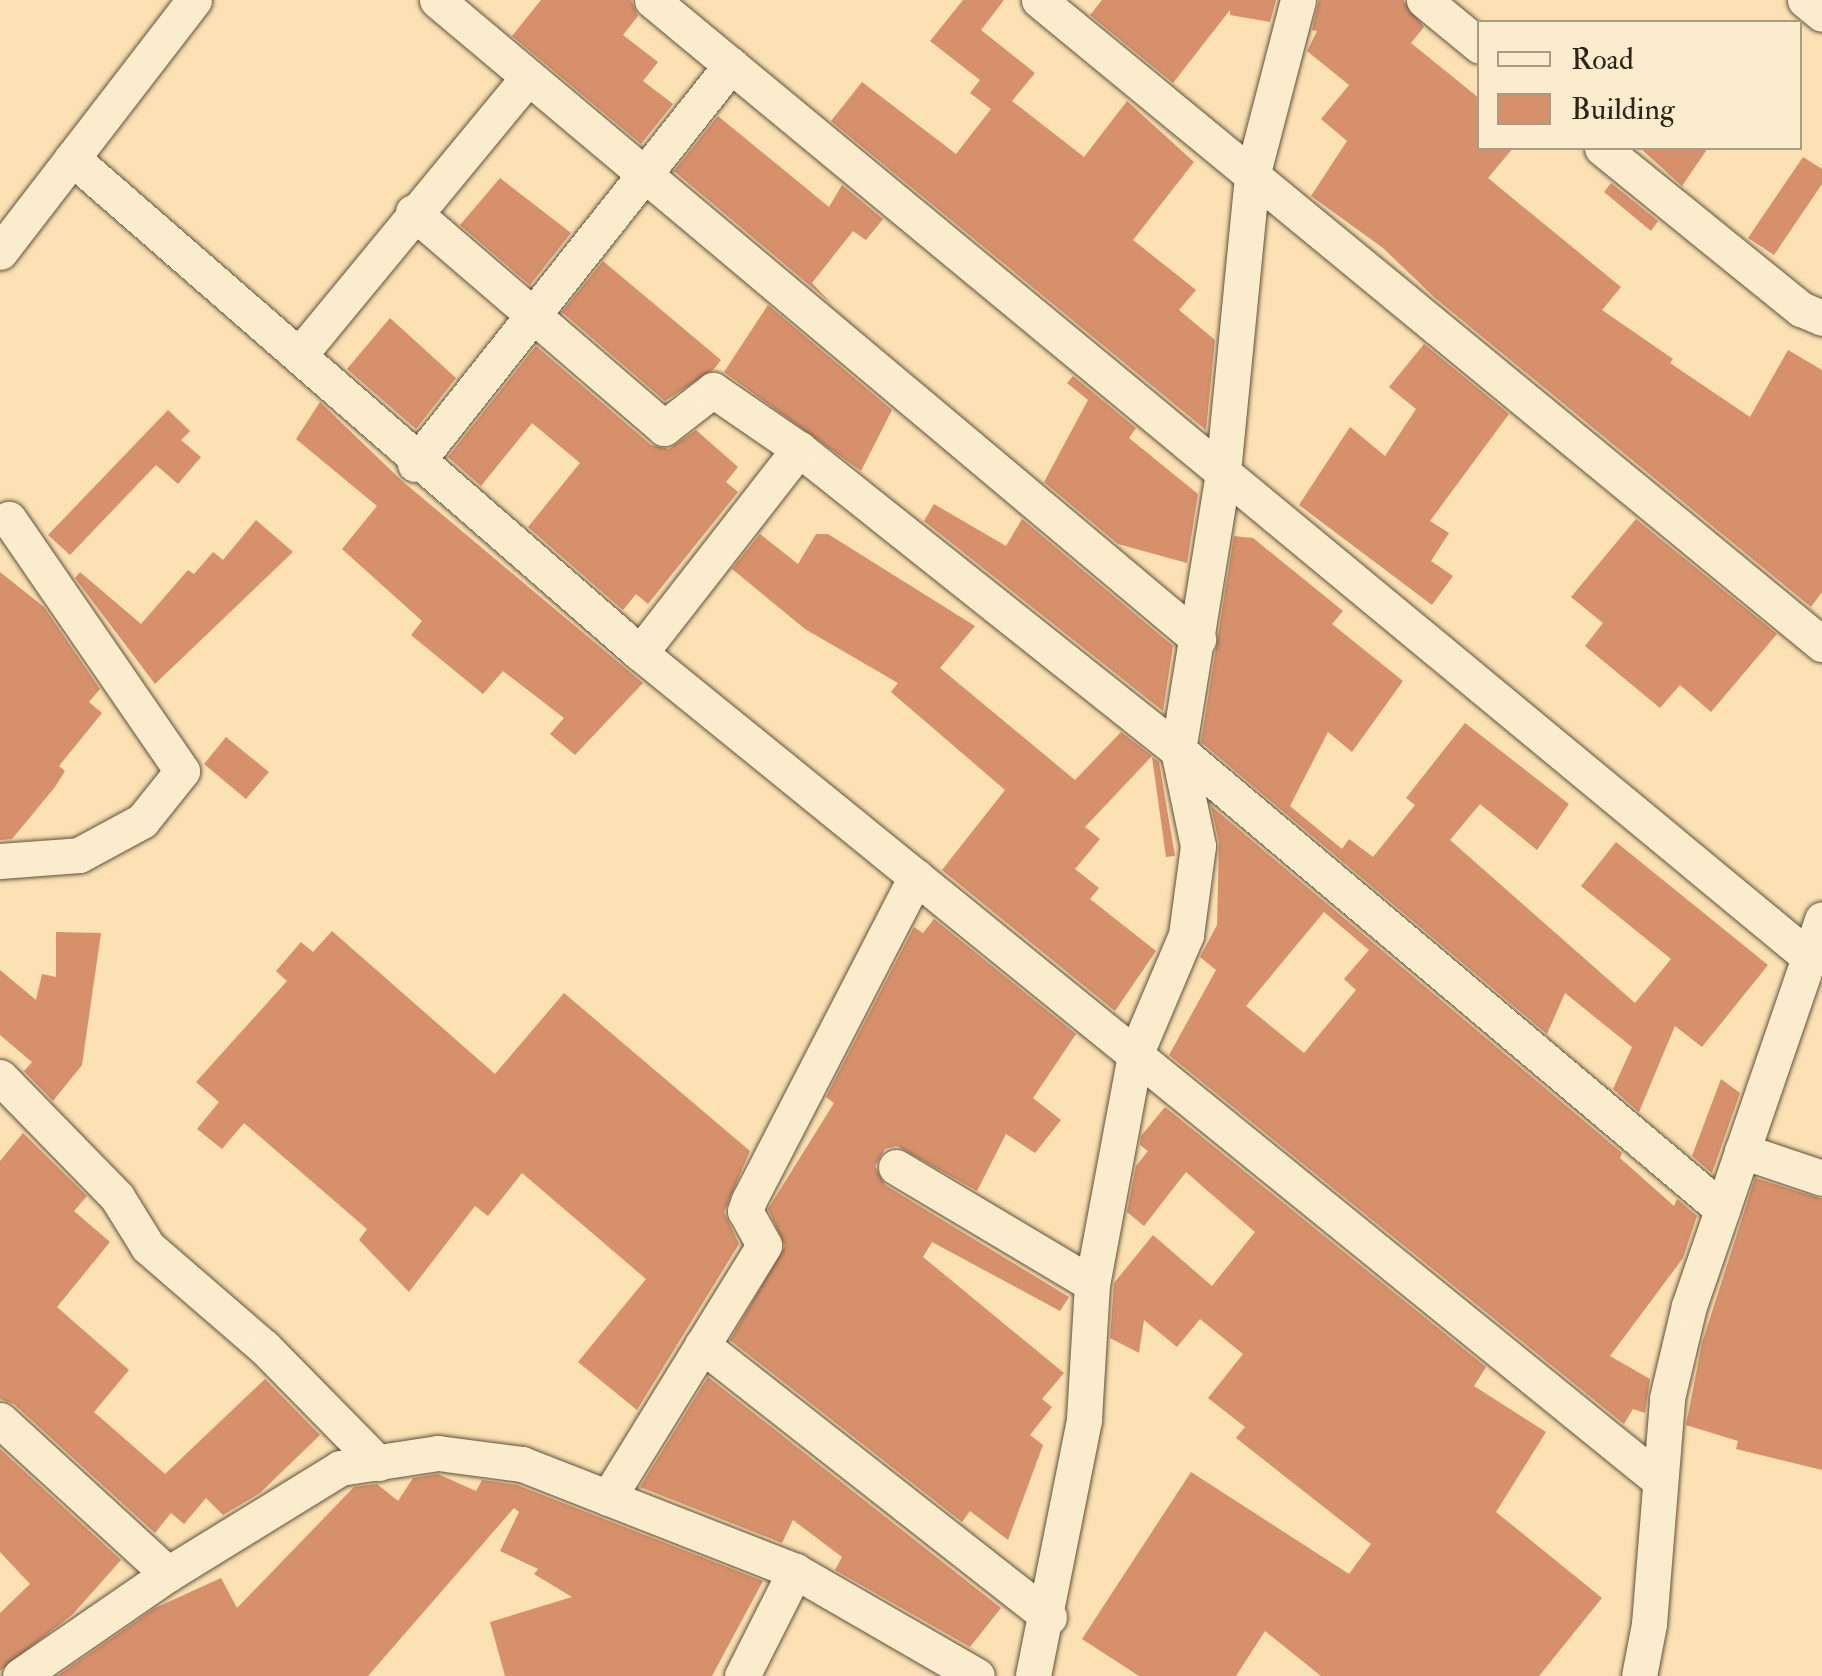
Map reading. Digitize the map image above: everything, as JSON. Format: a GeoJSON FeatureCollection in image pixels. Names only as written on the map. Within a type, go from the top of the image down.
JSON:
{"type":"FeatureCollection","features":[{"type":"Feature","properties":{"kind":"street"},"geometry":{"type":"LineString","coordinates":[[0,252],[194,0]]}},
{"type":"Feature","properties":{"kind":"street"},"geometry":{"type":"LineString","coordinates":[[437,0],[1198,639]]}},
{"type":"Feature","properties":{"kind":"street"},"geometry":{"type":"LineString","coordinates":[[652,0],[1809,957]]}},
{"type":"Feature","properties":{"kind":"street"},"geometry":{"type":"LineString","coordinates":[[1039,0],[1822,644]]}},
{"type":"Feature","properties":{"kind":"street"},"geometry":{"type":"LineString","coordinates":[[1033,1676],[1049,1617],[1084,1420],[1092,1284],[1135,1056],[1186,935],[1198,846],[1178,750],[1224,472],[1252,176],[1298,0]]}},
{"type":"Feature","properties":{"kind":"street"},"geometry":{"type":"LineString","coordinates":[[1424,0],[1477,44]]}},
{"type":"Feature","properties":{"kind":"street"},"geometry":{"type":"LineString","coordinates":[[1804,0],[1822,14]]}},
{"type":"Feature","properties":{"kind":"street"},"geometry":{"type":"LineString","coordinates":[[415,464],[731,65]]}},
{"type":"Feature","properties":{"kind":"street"},"geometry":{"type":"LineString","coordinates":[[300,354],[528,77]]}},
{"type":"Feature","properties":{"kind":"street"},"geometry":{"type":"LineString","coordinates":[[1604,150],[1801,309],[1822,318]]}},
{"type":"Feature","properties":{"kind":"street"},"geometry":{"type":"LineString","coordinates":[[72,158],[300,354],[415,464],[640,653],[1660,1480]]}},
{"type":"Feature","properties":{"kind":"street"},"geometry":{"type":"LineString","coordinates":[[413,212],[664,428],[713,390],[798,449],[1178,750],[1722,1209]]}},
{"type":"Feature","properties":{"kind":"street"},"geometry":{"type":"LineString","coordinates":[[640,653],[798,449]]}},
{"type":"Feature","properties":{"kind":"street"},"geometry":{"type":"LineString","coordinates":[[0,860],[79,856],[142,821],[182,772],[9,519]]}},
{"type":"Feature","properties":{"kind":"street"},"geometry":{"type":"LineString","coordinates":[[608,1498],[764,1245],[746,1210],[749,1200],[916,878]]}},
{"type":"Feature","properties":{"kind":"street"},"geometry":{"type":"LineString","coordinates":[[1639,1676],[1650,1624],[1667,1398],[1722,1209],[1822,919]]}},
{"type":"Feature","properties":{"kind":"street"},"geometry":{"type":"LineString","coordinates":[[0,1077],[117,1197],[148,1248],[264,1346],[378,1462]]}},
{"type":"Feature","properties":{"kind":"street"},"geometry":{"type":"LineString","coordinates":[[1742,1151],[1822,1178]]}},
{"type":"Feature","properties":{"kind":"street"},"geometry":{"type":"LineString","coordinates":[[896,1168],[1092,1284]]}},
{"type":"Feature","properties":{"kind":"street"},"geometry":{"type":"LineString","coordinates":[[702,1345],[1049,1617]]}},
{"type":"Feature","properties":{"kind":"street"},"geometry":{"type":"LineString","coordinates":[[0,1420],[168,1574]]}},
{"type":"Feature","properties":{"kind":"street"},"geometry":{"type":"LineString","coordinates":[[20,1676],[168,1574],[340,1468],[438,1453],[522,1464],[795,1571],[977,1676]]}},
{"type":"Feature","properties":{"kind":"street"},"geometry":{"type":"LineString","coordinates":[[742,1676],[795,1571]]}},
{"type":"Feature","properties":{"kind":"building"},"geometry":{"type":"Polygon","coordinates":[[[541,0],[631,0],[638,16],[623,35],[658,62],[643,81],[673,104],[641,144],[512,36],[541,0]]]}},
{"type":"Feature","properties":{"kind":"building"},"geometry":{"type":"Polygon","coordinates":[[[963,0],[1004,0],[981,30],[1035,73],[1012,101],[1084,157],[1127,101],[1194,162],[1133,240],[1196,290],[1179,310],[1215,340],[1206,430],[831,121],[862,82],[956,154],[991,109],[970,93],[980,80],[930,41],[963,0]]]}},
{"type":"Feature","properties":{"kind":"building"},"geometry":{"type":"Polygon","coordinates":[[[1102,0],[1276,0],[1270,22],[1230,15],[1230,10],[1173,83],[1090,15],[1102,0]]]}},
{"type":"Feature","properties":{"kind":"building"},"geometry":{"type":"Polygon","coordinates":[[[1319,0],[1403,0],[1424,27],[1411,43],[1477,97],[1477,150],[1511,150],[1488,178],[1621,287],[1602,310],[1673,359],[1670,363],[1750,417],[1788,350],[1822,370],[1822,592],[1811,607],[1434,297],[1383,248],[1311,196],[1347,141],[1321,119],[1349,85],[1307,51],[1317,31],[1312,30],[1319,0]]]}},
{"type":"Feature","properties":{"kind":"building"},"geometry":{"type":"Polygon","coordinates":[[[718,116],[829,207],[842,185],[883,219],[866,240],[853,231],[812,283],[832,304],[674,171],[718,116]]]}},
{"type":"Feature","properties":{"kind":"building"},"geometry":{"type":"Polygon","coordinates":[[[1642,150],[1707,150],[1682,186],[1642,150]]]}},
{"type":"Feature","properties":{"kind":"building"},"geometry":{"type":"Polygon","coordinates":[[[1803,157],[1822,169],[1822,184],[1774,255],[1748,238],[1803,157]]]}},
{"type":"Feature","properties":{"kind":"building"},"geometry":{"type":"Polygon","coordinates":[[[500,178],[571,233],[530,285],[460,225],[500,178]]]}},
{"type":"Feature","properties":{"kind":"building"},"geometry":{"type":"Polygon","coordinates":[[[1611,183],[1658,221],[1651,231],[1604,192],[1611,183]]]}},
{"type":"Feature","properties":{"kind":"building"},"geometry":{"type":"Polygon","coordinates":[[[603,261],[721,360],[714,369],[665,401],[562,312],[603,261]]]}},
{"type":"Feature","properties":{"kind":"building"},"geometry":{"type":"Polygon","coordinates":[[[768,305],[892,410],[861,471],[724,372],[768,305]]]}},
{"type":"Feature","properties":{"kind":"building"},"geometry":{"type":"Polygon","coordinates":[[[390,318],[456,378],[416,429],[347,369],[390,318]]]}},
{"type":"Feature","properties":{"kind":"building"},"geometry":{"type":"Polygon","coordinates":[[[1424,344],[1509,414],[1430,521],[1449,533],[1431,561],[1453,576],[1432,605],[1299,505],[1350,427],[1385,456],[1416,409],[1389,387],[1424,344]]]}},
{"type":"Feature","properties":{"kind":"building"},"geometry":{"type":"Polygon","coordinates":[[[536,346],[651,445],[669,449],[696,430],[738,467],[726,482],[738,492],[648,604],[636,594],[623,610],[528,527],[580,463],[532,423],[481,486],[448,457],[536,346]]]}},
{"type":"Feature","properties":{"kind":"building"},"geometry":{"type":"Polygon","coordinates":[[[1073,376],[1136,428],[1129,438],[1198,494],[1187,563],[1118,544],[1044,482],[1088,400],[1067,383],[1073,376]]]}},
{"type":"Feature","properties":{"kind":"building"},"geometry":{"type":"Polygon","coordinates":[[[320,402],[401,480],[643,683],[575,755],[550,734],[564,718],[503,671],[483,694],[411,635],[422,621],[342,549],[377,506],[296,439],[320,402]]]}},
{"type":"Feature","properties":{"kind":"building"},"geometry":{"type":"Polygon","coordinates":[[[168,410],[190,431],[181,440],[201,457],[178,484],[156,465],[70,555],[48,535],[168,410]]]}},
{"type":"Feature","properties":{"kind":"building"},"geometry":{"type":"Polygon","coordinates":[[[934,504],[1006,546],[1022,519],[1173,646],[1163,711],[924,521],[934,504]]]}},
{"type":"Feature","properties":{"kind":"building"},"geometry":{"type":"Polygon","coordinates":[[[1636,519],[1777,634],[1711,712],[1680,685],[1660,708],[1585,646],[1603,623],[1571,597],[1636,519]]]}},
{"type":"Feature","properties":{"kind":"building"},"geometry":{"type":"Polygon","coordinates":[[[256,520],[293,552],[155,684],[75,578],[80,572],[141,624],[188,570],[194,574],[213,552],[223,560],[256,520]]]}},
{"type":"Feature","properties":{"kind":"building"},"geometry":{"type":"Polygon","coordinates":[[[760,534],[798,564],[816,534],[828,534],[975,626],[940,668],[1075,780],[1121,732],[1152,756],[1085,827],[1100,839],[1075,869],[1099,888],[1090,899],[1156,951],[1115,1011],[942,870],[1005,790],[891,692],[898,683],[805,629],[732,569],[760,534]]]}},
{"type":"Feature","properties":{"kind":"building"},"geometry":{"type":"Polygon","coordinates":[[[1234,536],[1253,538],[1343,611],[1332,624],[1403,681],[1352,752],[1328,732],[1290,806],[1342,849],[1349,839],[1373,857],[1415,805],[1406,798],[1465,723],[1569,804],[1537,850],[1480,804],[1450,840],[1635,1003],[1671,959],[1581,886],[1616,842],[1768,965],[1702,1047],[1675,1026],[1639,1112],[1613,1089],[1632,1047],[1565,993],[1547,1034],[1201,742],[1234,536]]]}},
{"type":"Feature","properties":{"kind":"building"},"geometry":{"type":"Polygon","coordinates":[[[0,572],[44,607],[100,689],[89,702],[102,713],[59,766],[65,771],[55,787],[12,839],[0,840],[0,572]]]}},
{"type":"Feature","properties":{"kind":"building"},"geometry":{"type":"Polygon","coordinates":[[[226,737],[269,772],[246,799],[204,764],[226,737]]]}},
{"type":"Feature","properties":{"kind":"building"},"geometry":{"type":"Polygon","coordinates":[[[1152,757],[1159,762],[1175,856],[1166,857],[1152,757]]]}},
{"type":"Feature","properties":{"kind":"building"},"geometry":{"type":"Polygon","coordinates":[[[1211,806],[1622,1153],[1620,1158],[1674,1206],[1677,1199],[1697,1216],[1683,1258],[1610,1356],[1650,1379],[1645,1413],[1633,1409],[1624,1424],[1169,1055],[1216,970],[1200,957],[1217,925],[1219,842],[1211,806]],[[1324,912],[1246,1006],[1304,1053],[1356,990],[1344,979],[1369,950],[1324,912]]]}},
{"type":"Feature","properties":{"kind":"building"},"geometry":{"type":"Polygon","coordinates":[[[934,919],[1076,1034],[1033,1098],[1061,1120],[1035,1153],[1006,1134],[977,1191],[897,1146],[885,1149],[875,1166],[885,1185],[1069,1297],[1060,1311],[932,1242],[923,1257],[1064,1373],[1042,1399],[1052,1407],[1030,1435],[1043,1445],[1008,1540],[970,1511],[962,1522],[730,1340],[785,1246],[768,1209],[834,1103],[826,1097],[914,927],[923,933],[934,919]]]}},
{"type":"Feature","properties":{"kind":"building"},"geometry":{"type":"Polygon","coordinates":[[[332,931],[495,1074],[564,993],[750,1151],[724,1212],[739,1244],[637,1410],[578,1362],[646,1279],[522,1173],[488,1216],[475,1206],[409,1292],[359,1240],[367,1229],[244,1123],[222,1149],[197,1129],[219,1102],[196,1082],[287,981],[276,971],[301,942],[313,952],[332,931]]]}},
{"type":"Feature","properties":{"kind":"building"},"geometry":{"type":"Polygon","coordinates":[[[56,932],[101,933],[82,1065],[53,1101],[24,1071],[32,1062],[0,1035],[0,970],[36,1000],[42,974],[56,977],[56,932]]]}},
{"type":"Feature","properties":{"kind":"building"},"geometry":{"type":"Polygon","coordinates":[[[1721,1079],[1740,1093],[1712,1173],[1692,1156],[1721,1079]]]}},
{"type":"Feature","properties":{"kind":"building"},"geometry":{"type":"Polygon","coordinates":[[[1165,1107],[1486,1367],[1474,1386],[1546,1432],[1496,1512],[1602,1598],[1539,1676],[1321,1676],[1265,1631],[1236,1676],[1139,1676],[1082,1639],[1191,1472],[1349,1574],[1371,1544],[1236,1438],[1245,1427],[1208,1398],[1243,1354],[1200,1319],[1177,1347],[1144,1320],[1139,1353],[1110,1338],[1114,1283],[1153,1235],[1212,1286],[1255,1232],[1186,1172],[1144,1226],[1127,1212],[1136,1166],[1148,1151],[1140,1145],[1141,1136],[1165,1107]]]}},
{"type":"Feature","properties":{"kind":"building"},"geometry":{"type":"Polygon","coordinates":[[[23,1133],[87,1196],[74,1211],[110,1242],[57,1307],[129,1370],[94,1412],[165,1474],[265,1379],[320,1435],[260,1493],[223,1515],[206,1498],[184,1524],[171,1513],[155,1533],[14,1404],[0,1399],[0,1161],[23,1133]]]}},
{"type":"Feature","properties":{"kind":"building"},"geometry":{"type":"Polygon","coordinates":[[[1755,1178],[1822,1199],[1822,1470],[1736,1449],[1738,1441],[1686,1425],[1702,1343],[1755,1178]]]}},
{"type":"Feature","properties":{"kind":"building"},"geometry":{"type":"Polygon","coordinates":[[[708,1377],[1001,1608],[970,1647],[835,1570],[842,1557],[793,1520],[782,1543],[640,1487],[708,1377]]]}},
{"type":"Feature","properties":{"kind":"building"},"geometry":{"type":"Polygon","coordinates":[[[0,1449],[121,1560],[73,1614],[0,1671],[0,1613],[30,1584],[0,1552],[0,1449]]]}},
{"type":"Feature","properties":{"kind":"building"},"geometry":{"type":"Polygon","coordinates":[[[438,1474],[476,1491],[482,1480],[517,1485],[763,1581],[712,1676],[505,1676],[490,1622],[572,1597],[534,1574],[538,1569],[500,1551],[519,1512],[514,1508],[368,1676],[57,1676],[155,1608],[221,1578],[237,1608],[354,1487],[377,1484],[398,1501],[413,1478],[438,1474]]]}}]}
